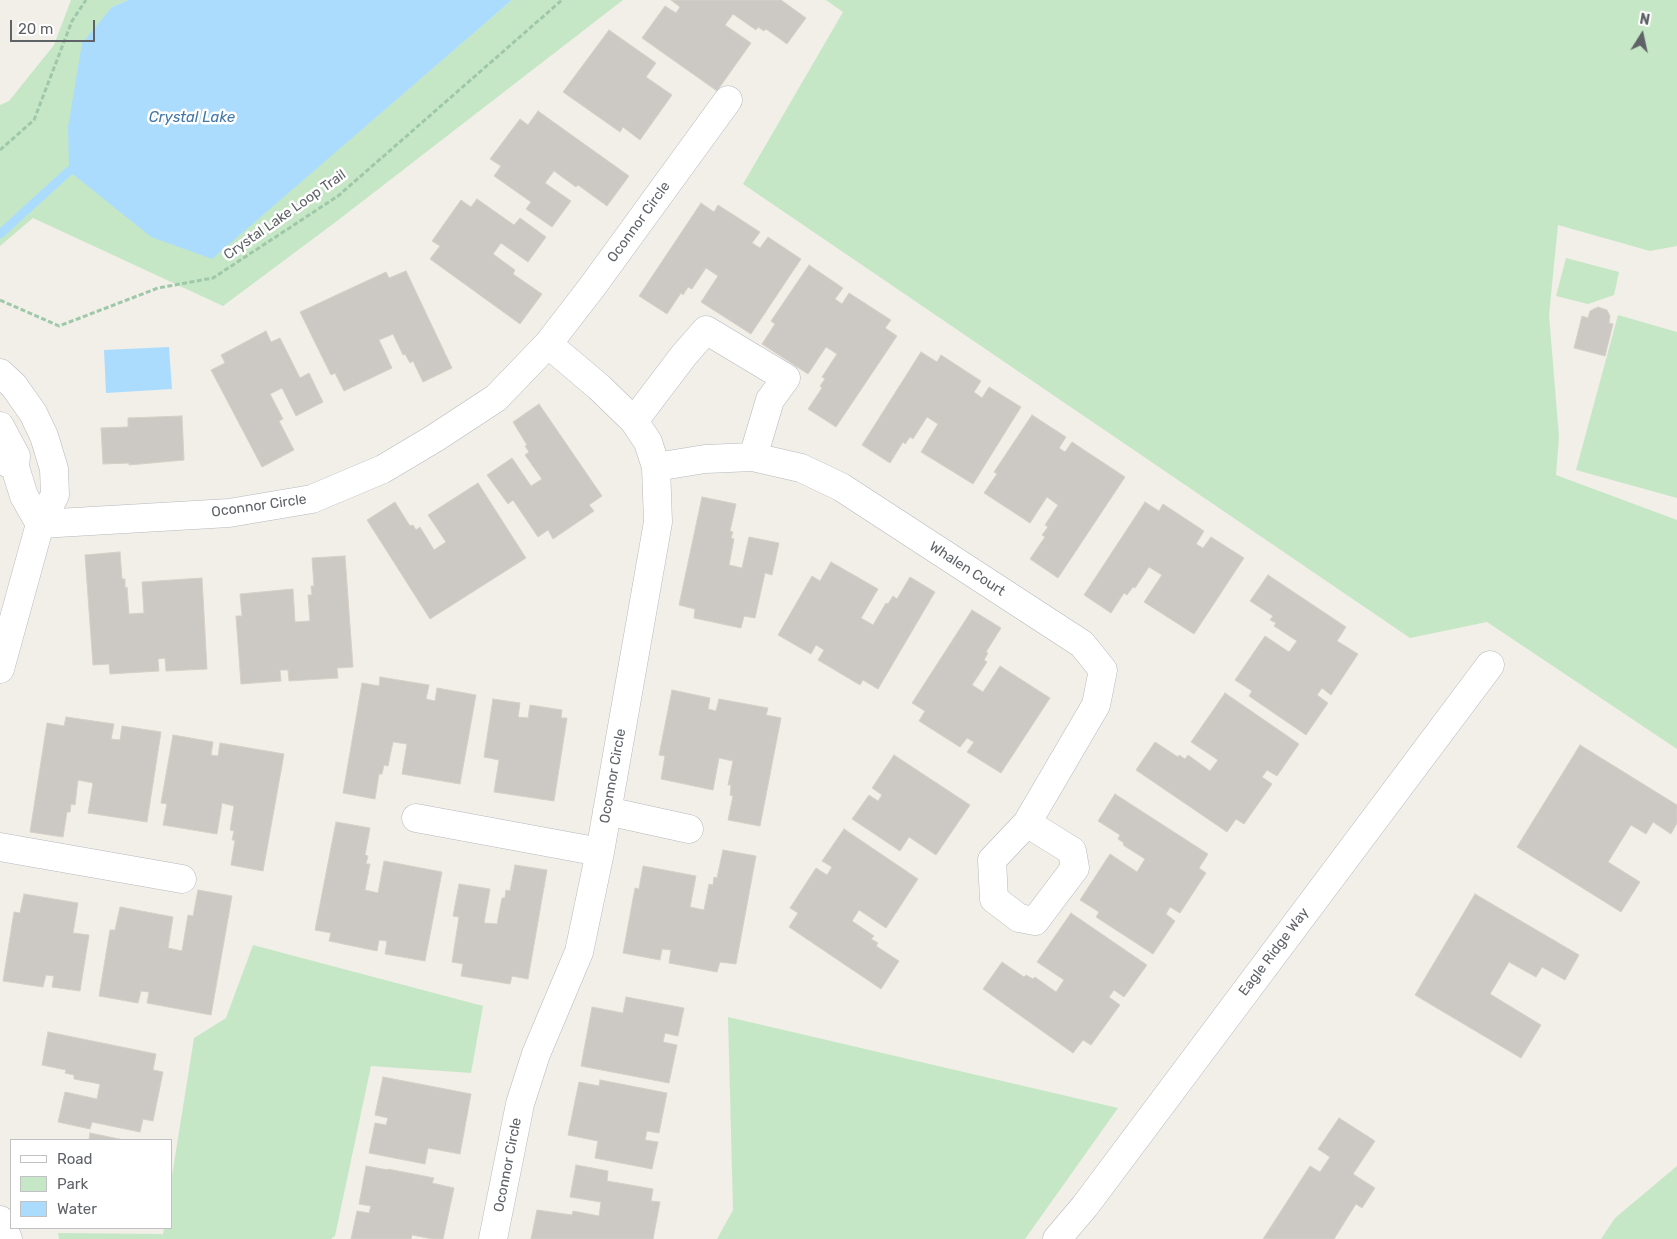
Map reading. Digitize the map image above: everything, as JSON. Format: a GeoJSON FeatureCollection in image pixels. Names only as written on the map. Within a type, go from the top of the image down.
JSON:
{"type":"FeatureCollection","features":[{"type":"Feature","properties":{"kind":"street","name":"Oconnor Circle"},"geometry":{"type":"LineString","coordinates":[[40,524],[229,513],[312,499],[383,469],[435,438],[496,398],[548,344],[592,287],[728,100]]}},
{"type":"Feature","properties":{"kind":"street"},"geometry":{"type":"LineString","coordinates":[[634,421],[684,355],[706,330],[786,378],[770,400],[753,458]]}},
{"type":"Feature","properties":{"kind":"street","name":"Oconnor Circle"},"geometry":{"type":"LineString","coordinates":[[493,1239],[520,1104],[536,1054],[579,952],[600,852],[658,522],[656,467],[648,442],[634,421],[599,387],[548,344]]}},
{"type":"Feature","properties":{"kind":"street"},"geometry":{"type":"LineString","coordinates":[[0,669],[40,524],[55,495],[54,469],[44,436],[33,413],[4,384]]}},
{"type":"Feature","properties":{"kind":"street"},"geometry":{"type":"LineString","coordinates":[[0,426],[16,456],[7,463],[40,524]]}},
{"type":"Feature","properties":{"kind":"street","name":"Whalen Court"},"geometry":{"type":"LineString","coordinates":[[656,467],[705,459],[753,458],[801,468],[841,487],[1082,644],[1102,670],[1096,705],[1028,823]]}},
{"type":"Feature","properties":{"kind":"street","name":"Eagle Ridge Way"},"geometry":{"type":"LineString","coordinates":[[1057,1239],[1085,1206],[1375,816],[1490,665]]}},
{"type":"Feature","properties":{"kind":"street"},"geometry":{"type":"LineString","coordinates":[[607,811],[689,829]]}},
{"type":"Feature","properties":{"kind":"street"},"geometry":{"type":"LineString","coordinates":[[416,818],[600,852]]}},
{"type":"Feature","properties":{"kind":"street"},"geometry":{"type":"LineString","coordinates":[[0,847],[182,879]]}},
{"type":"Feature","properties":{"kind":"street"},"geometry":{"type":"LineString","coordinates":[[0,1220],[8,1239]]}},
{"type":"Feature","properties":{"kind":"path"},"geometry":{"type":"LineString","coordinates":[[0,150],[34,120],[72,21],[86,0]]}},
{"type":"Feature","properties":{"kind":"path","name":"Crystal Lake Loop Trail"},"geometry":{"type":"LineString","coordinates":[[0,300],[60,326],[158,288],[213,278],[338,196],[562,0]]}},
{"type":"Feature","properties":{"kind":"green space"},"geometry":{"type":"Polygon","coordinates":[[[71,0],[128,0],[112,7],[212,258],[512,0],[623,0],[337,221],[223,306],[33,218],[0,246],[0,105],[9,101],[54,45],[71,0]]]}},
{"type":"Feature","properties":{"kind":"green space"},"geometry":{"type":"Polygon","coordinates":[[[826,0],[1677,0],[1677,246],[1650,251],[1558,225],[1549,315],[1559,437],[1556,475],[1677,520],[1677,749],[1487,622],[1410,638],[743,184],[843,12],[826,0]]]}},
{"type":"Feature","properties":{"kind":"green space"},"geometry":{"type":"Polygon","coordinates":[[[1566,258],[1619,272],[1614,295],[1588,304],[1556,296],[1566,258]]]}},
{"type":"Feature","properties":{"kind":"green space"},"geometry":{"type":"Polygon","coordinates":[[[1618,315],[1677,332],[1677,498],[1576,470],[1618,315]]]}},
{"type":"Feature","properties":{"kind":"green space"},"geometry":{"type":"Polygon","coordinates":[[[253,945],[483,1006],[471,1073],[371,1066],[335,1236],[331,1239],[59,1239],[58,1233],[163,1234],[164,1229],[172,1229],[172,1176],[194,1038],[226,1018],[253,945]]]}},
{"type":"Feature","properties":{"kind":"green space"},"geometry":{"type":"Polygon","coordinates":[[[728,1017],[1118,1108],[1025,1239],[717,1239],[733,1210],[728,1017]]]}},
{"type":"Feature","properties":{"kind":"green space"},"geometry":{"type":"Polygon","coordinates":[[[1677,1166],[1677,1239],[1601,1239],[1615,1218],[1677,1166]]]}},
{"type":"Feature","properties":{"kind":"water","name":"Crystal Lake"},"geometry":{"type":"Polygon","coordinates":[[[128,0],[512,0],[212,259],[151,237],[69,171],[68,127],[82,43],[112,7],[128,0]]]}},
{"type":"Feature","properties":{"kind":"water"},"geometry":{"type":"Polygon","coordinates":[[[169,347],[172,389],[106,393],[104,350],[169,347]]]}},
{"type":"Feature","properties":{"kind":"building"},"geometry":{"type":"Polygon","coordinates":[[[671,0],[781,0],[806,18],[787,44],[766,29],[764,31],[758,27],[756,30],[733,14],[725,25],[751,43],[717,91],[642,38],[665,6],[676,13],[680,7],[671,0]]]}},
{"type":"Feature","properties":{"kind":"building"},"geometry":{"type":"Polygon","coordinates":[[[609,30],[656,63],[646,77],[672,95],[640,140],[623,127],[620,132],[563,92],[609,30]]]}},
{"type":"Feature","properties":{"kind":"building"},"geometry":{"type":"Polygon","coordinates":[[[538,111],[629,176],[607,206],[578,185],[576,187],[554,171],[545,183],[571,201],[552,227],[526,209],[531,202],[494,176],[501,166],[490,159],[520,119],[528,125],[538,111]]]}},
{"type":"Feature","properties":{"kind":"building"},"geometry":{"type":"Polygon","coordinates":[[[477,199],[514,225],[520,218],[546,237],[528,262],[501,243],[493,254],[515,270],[513,274],[542,294],[520,324],[430,259],[440,246],[432,241],[461,200],[471,207],[477,199]]]}},
{"type":"Feature","properties":{"kind":"building"},"geometry":{"type":"Polygon","coordinates":[[[701,203],[714,212],[718,205],[760,232],[752,243],[760,248],[768,237],[801,259],[751,334],[701,302],[718,276],[706,268],[692,289],[688,287],[683,295],[681,293],[667,314],[639,296],[701,203]]]}},
{"type":"Feature","properties":{"kind":"building"},"geometry":{"type":"Polygon","coordinates":[[[809,265],[843,288],[835,299],[842,304],[849,293],[891,320],[885,328],[897,336],[836,427],[808,409],[822,388],[820,386],[825,379],[822,377],[837,354],[826,347],[808,374],[762,344],[775,324],[771,321],[809,265]]]}},
{"type":"Feature","properties":{"kind":"building"},"geometry":{"type":"Polygon","coordinates":[[[406,271],[452,368],[423,382],[413,361],[410,363],[405,354],[403,355],[393,334],[379,340],[392,368],[344,391],[335,373],[331,375],[300,312],[386,272],[389,278],[406,271]]]}},
{"type":"Feature","properties":{"kind":"building"},"geometry":{"type":"Polygon","coordinates":[[[1598,307],[1607,310],[1610,316],[1609,323],[1613,324],[1605,356],[1574,348],[1582,316],[1588,318],[1590,311],[1598,307]]]}},
{"type":"Feature","properties":{"kind":"building"},"geometry":{"type":"Polygon","coordinates":[[[266,331],[271,342],[280,338],[300,378],[309,373],[323,402],[296,416],[282,388],[270,394],[283,419],[279,421],[294,450],[262,467],[211,370],[225,363],[221,355],[266,331]]]}},
{"type":"Feature","properties":{"kind":"building"},"geometry":{"type":"Polygon","coordinates":[[[921,352],[937,362],[941,355],[981,381],[974,392],[982,398],[989,387],[1021,407],[973,484],[921,452],[938,424],[927,417],[913,439],[910,437],[905,444],[903,442],[890,463],[862,445],[921,352]]]}},
{"type":"Feature","properties":{"kind":"building"},"geometry":{"type":"Polygon","coordinates":[[[539,404],[602,496],[589,505],[594,511],[553,539],[548,530],[538,537],[513,500],[508,504],[487,475],[512,458],[531,486],[542,479],[525,455],[529,452],[525,446],[527,445],[513,422],[539,404]]]}},
{"type":"Feature","properties":{"kind":"building"},"geometry":{"type":"Polygon","coordinates":[[[1032,415],[1066,437],[1059,448],[1065,452],[1072,442],[1125,477],[1058,578],[1030,559],[1045,537],[1042,535],[1048,527],[1045,525],[1058,505],[1047,497],[1030,523],[984,493],[997,474],[994,472],[1032,415]]]}},
{"type":"Feature","properties":{"kind":"building"},"geometry":{"type":"Polygon","coordinates":[[[182,416],[184,460],[129,465],[129,463],[103,464],[101,428],[128,427],[128,418],[182,416]]]}},
{"type":"Feature","properties":{"kind":"building"},"geometry":{"type":"Polygon","coordinates":[[[478,483],[526,558],[430,619],[367,520],[395,502],[410,526],[413,525],[416,530],[420,527],[434,550],[446,542],[428,515],[478,483]]]}},
{"type":"Feature","properties":{"kind":"building"},"geometry":{"type":"Polygon","coordinates":[[[702,497],[736,504],[730,531],[733,532],[731,538],[734,539],[729,565],[742,568],[749,537],[779,543],[772,575],[765,573],[755,618],[744,616],[741,628],[694,618],[695,609],[679,605],[702,497]]]}},
{"type":"Feature","properties":{"kind":"building"},"geometry":{"type":"Polygon","coordinates":[[[1145,502],[1159,511],[1163,504],[1204,531],[1196,544],[1203,548],[1211,537],[1244,558],[1194,634],[1144,602],[1162,575],[1149,567],[1135,588],[1133,587],[1127,595],[1124,593],[1111,613],[1084,595],[1145,502]]]}},
{"type":"Feature","properties":{"kind":"building"},"geometry":{"type":"Polygon","coordinates":[[[120,552],[122,579],[125,579],[125,588],[127,587],[129,614],[144,613],[142,582],[202,578],[207,669],[166,671],[165,658],[158,659],[159,671],[110,674],[109,664],[93,665],[85,555],[120,552]]]}},
{"type":"Feature","properties":{"kind":"building"},"geometry":{"type":"Polygon","coordinates":[[[345,556],[353,667],[337,668],[338,678],[289,681],[288,670],[280,670],[281,681],[241,684],[236,616],[242,616],[240,594],[293,589],[295,622],[310,621],[308,595],[312,595],[311,586],[314,586],[312,558],[345,556]]]}},
{"type":"Feature","properties":{"kind":"building"},"geometry":{"type":"Polygon","coordinates":[[[831,562],[878,589],[861,618],[873,625],[886,603],[888,604],[893,596],[897,599],[910,577],[935,592],[878,689],[863,680],[860,685],[818,660],[824,650],[816,645],[811,654],[778,635],[812,576],[820,581],[831,562]]]}},
{"type":"Feature","properties":{"kind":"building"},"geometry":{"type":"Polygon","coordinates":[[[1268,575],[1346,627],[1337,641],[1358,654],[1331,695],[1322,688],[1317,695],[1328,703],[1306,735],[1249,696],[1252,691],[1235,680],[1265,636],[1289,652],[1297,641],[1274,626],[1276,623],[1270,620],[1273,616],[1250,601],[1268,575]]]}},
{"type":"Feature","properties":{"kind":"building"},"geometry":{"type":"Polygon","coordinates":[[[972,610],[1001,628],[986,652],[988,653],[984,660],[987,662],[972,685],[983,692],[1000,666],[1050,698],[1001,773],[967,752],[974,742],[967,738],[960,747],[919,721],[925,711],[912,703],[972,610]]]}},
{"type":"Feature","properties":{"kind":"building"},"geometry":{"type":"Polygon","coordinates":[[[380,677],[429,685],[426,699],[435,701],[437,688],[476,695],[460,784],[402,774],[407,744],[393,742],[388,766],[384,765],[382,774],[379,774],[375,799],[343,793],[362,683],[379,686],[380,677]]]}},
{"type":"Feature","properties":{"kind":"building"},"geometry":{"type":"Polygon","coordinates":[[[672,690],[710,698],[708,709],[716,711],[719,699],[768,708],[766,715],[781,718],[760,826],[728,820],[733,796],[730,795],[731,785],[728,785],[733,761],[719,758],[713,790],[661,779],[665,756],[659,755],[672,690]]]}},
{"type":"Feature","properties":{"kind":"building"},"geometry":{"type":"Polygon","coordinates":[[[1225,693],[1299,744],[1277,776],[1267,770],[1262,777],[1272,784],[1244,824],[1236,819],[1227,832],[1136,770],[1155,742],[1178,757],[1179,755],[1185,759],[1188,755],[1210,771],[1218,760],[1191,742],[1225,693]]]}},
{"type":"Feature","properties":{"kind":"building"},"geometry":{"type":"Polygon","coordinates":[[[493,699],[520,703],[518,717],[528,718],[530,705],[562,710],[561,718],[567,718],[554,801],[494,792],[499,760],[484,757],[493,699]]]}},
{"type":"Feature","properties":{"kind":"building"},"geometry":{"type":"Polygon","coordinates":[[[66,717],[114,724],[111,739],[120,740],[122,726],[161,732],[147,822],[88,813],[93,783],[78,780],[75,805],[71,804],[70,812],[67,812],[63,837],[30,832],[47,723],[64,726],[66,717]]]}},
{"type":"Feature","properties":{"kind":"building"},"geometry":{"type":"Polygon","coordinates":[[[173,735],[213,742],[211,755],[218,756],[220,743],[284,754],[263,871],[231,865],[235,840],[232,840],[234,831],[230,830],[234,806],[222,803],[217,834],[163,825],[167,804],[161,803],[173,735]]]}},
{"type":"Feature","properties":{"kind":"building"},"geometry":{"type":"Polygon","coordinates":[[[1580,745],[1677,805],[1677,823],[1671,834],[1653,822],[1646,834],[1631,825],[1608,862],[1640,882],[1621,912],[1517,847],[1580,745]]]}},
{"type":"Feature","properties":{"kind":"building"},"geometry":{"type":"Polygon","coordinates":[[[894,755],[970,805],[936,855],[909,837],[900,851],[852,819],[869,795],[878,801],[882,795],[872,788],[894,755]]]}},
{"type":"Feature","properties":{"kind":"building"},"geometry":{"type":"Polygon","coordinates":[[[1115,794],[1208,854],[1199,868],[1206,873],[1180,913],[1170,907],[1166,914],[1175,921],[1153,954],[1096,917],[1099,912],[1080,900],[1110,854],[1137,872],[1145,859],[1123,845],[1124,843],[1118,839],[1120,835],[1098,821],[1115,794]]]}},
{"type":"Feature","properties":{"kind":"building"},"geometry":{"type":"Polygon","coordinates":[[[336,822],[370,828],[365,855],[368,856],[366,864],[370,864],[365,890],[378,893],[384,861],[442,872],[425,961],[385,954],[387,941],[379,940],[377,951],[329,941],[331,933],[315,930],[336,822]]]}},
{"type":"Feature","properties":{"kind":"building"},"geometry":{"type":"Polygon","coordinates":[[[844,829],[918,879],[886,928],[859,910],[852,921],[874,936],[871,939],[878,943],[876,946],[899,961],[881,989],[789,927],[798,913],[790,908],[816,868],[827,875],[832,867],[822,861],[844,829]]]}},
{"type":"Feature","properties":{"kind":"building"},"geometry":{"type":"Polygon","coordinates":[[[723,850],[756,856],[736,964],[720,962],[717,972],[669,963],[671,950],[662,949],[660,960],[623,953],[635,888],[639,889],[643,866],[696,876],[690,907],[704,910],[709,884],[713,885],[714,877],[717,878],[723,850]]]}},
{"type":"Feature","properties":{"kind":"building"},"geometry":{"type":"Polygon","coordinates":[[[515,865],[547,870],[528,979],[512,976],[510,984],[461,976],[463,964],[452,962],[459,917],[453,916],[459,884],[490,889],[484,923],[497,924],[502,898],[505,898],[506,890],[510,891],[515,865]]]}},
{"type":"Feature","properties":{"kind":"building"},"geometry":{"type":"Polygon","coordinates":[[[198,890],[232,896],[211,1015],[147,1003],[149,992],[141,991],[138,1003],[99,996],[110,930],[115,930],[120,907],[173,917],[168,948],[182,951],[188,915],[193,916],[198,890]]]}},
{"type":"Feature","properties":{"kind":"building"},"geometry":{"type":"Polygon","coordinates":[[[24,894],[78,903],[73,933],[89,935],[80,991],[52,987],[54,976],[46,975],[43,987],[3,981],[14,912],[20,913],[24,894]]]}},
{"type":"Feature","properties":{"kind":"building"},"geometry":{"type":"Polygon","coordinates":[[[1475,894],[1579,955],[1565,980],[1542,967],[1536,977],[1509,962],[1490,994],[1541,1025],[1521,1058],[1415,995],[1475,894]]]}},
{"type":"Feature","properties":{"kind":"building"},"geometry":{"type":"Polygon","coordinates":[[[1071,913],[1147,965],[1124,997],[1114,990],[1109,997],[1120,1005],[1091,1045],[1083,1040],[1073,1053],[983,989],[1002,962],[1024,977],[1026,975],[1033,979],[1035,977],[1056,992],[1064,980],[1037,962],[1071,913]]]}},
{"type":"Feature","properties":{"kind":"building"},"geometry":{"type":"Polygon","coordinates":[[[626,997],[684,1008],[678,1036],[665,1033],[663,1042],[677,1045],[669,1083],[581,1066],[592,1007],[623,1013],[626,997]]]}},
{"type":"Feature","properties":{"kind":"building"},"geometry":{"type":"Polygon","coordinates":[[[48,1032],[156,1054],[153,1070],[163,1072],[153,1121],[143,1119],[140,1132],[92,1122],[90,1129],[58,1122],[65,1092],[97,1099],[100,1084],[74,1079],[74,1075],[65,1073],[66,1070],[42,1065],[48,1032]]]}},
{"type":"Feature","properties":{"kind":"building"},"geometry":{"type":"Polygon","coordinates":[[[383,1077],[471,1094],[460,1154],[428,1148],[425,1164],[369,1153],[375,1123],[386,1125],[388,1118],[375,1115],[383,1077]]]}},
{"type":"Feature","properties":{"kind":"building"},"geometry":{"type":"Polygon","coordinates":[[[600,1080],[667,1093],[659,1133],[647,1131],[645,1140],[658,1142],[652,1169],[595,1158],[598,1141],[568,1135],[579,1082],[599,1086],[600,1080]]]}},
{"type":"Feature","properties":{"kind":"building"},"geometry":{"type":"Polygon","coordinates":[[[1339,1118],[1375,1141],[1353,1174],[1375,1188],[1362,1208],[1356,1204],[1334,1239],[1263,1239],[1310,1166],[1320,1172],[1330,1157],[1318,1149],[1339,1118]]]}},
{"type":"Feature","properties":{"kind":"building"},"geometry":{"type":"Polygon","coordinates":[[[90,1133],[119,1139],[89,1139],[90,1133]]]}},
{"type":"Feature","properties":{"kind":"building"},"geometry":{"type":"Polygon","coordinates":[[[576,1165],[608,1171],[607,1181],[653,1189],[651,1201],[660,1202],[653,1239],[531,1239],[537,1210],[572,1215],[573,1211],[599,1216],[601,1202],[570,1197],[576,1165]]]}},
{"type":"Feature","properties":{"kind":"building"},"geometry":{"type":"Polygon","coordinates":[[[366,1166],[434,1178],[432,1183],[454,1188],[443,1239],[412,1235],[411,1239],[351,1239],[357,1211],[369,1213],[371,1206],[359,1204],[366,1166]]]}},
{"type":"Feature","properties":{"kind":"waterway"},"geometry":{"type":"LineString","coordinates":[[0,234],[69,171]]}}]}
